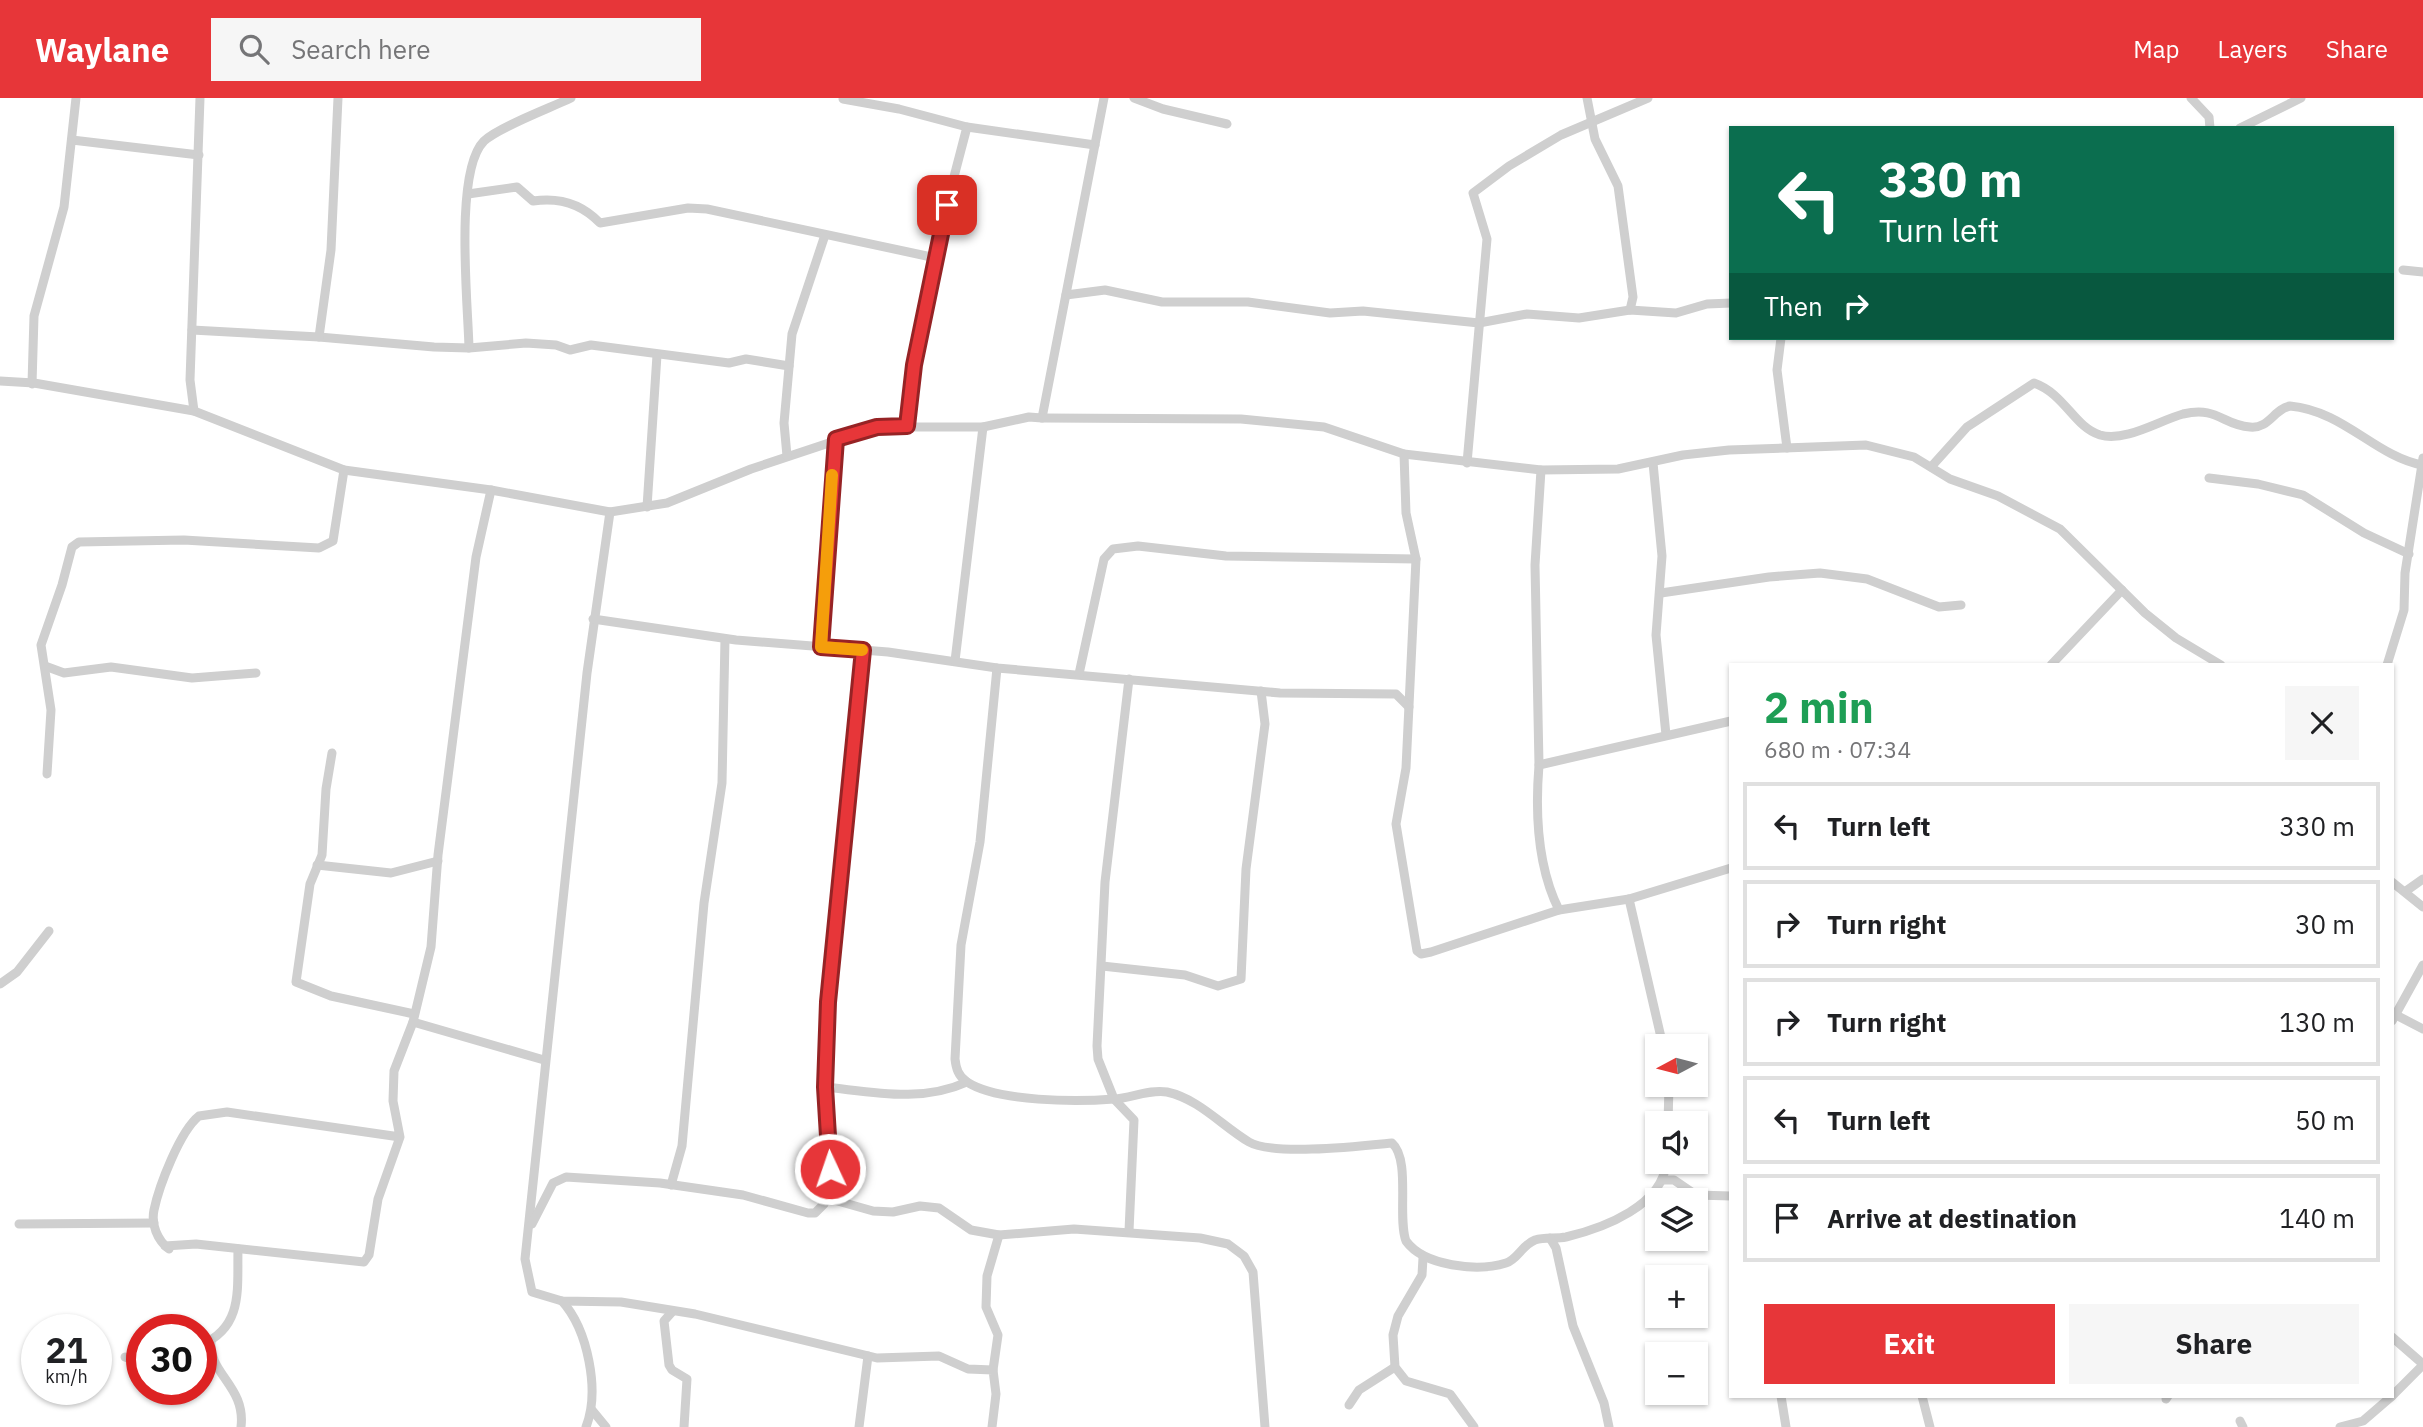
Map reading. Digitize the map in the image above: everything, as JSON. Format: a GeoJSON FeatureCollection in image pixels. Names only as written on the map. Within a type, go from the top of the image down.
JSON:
{"type":"FeatureCollection","features":[{"type":"Feature","properties":{"kind":"street"},"geometry":{"type":"LineString","coordinates":[[32,384],[34,316],[64,207],[75,98]]}},
{"type":"Feature","properties":{"kind":"street"},"geometry":{"type":"LineString","coordinates":[[194,411],[190,380],[200,98]]}},
{"type":"Feature","properties":{"kind":"street"},"geometry":{"type":"LineString","coordinates":[[319,337],[331,250],[338,98]]}},
{"type":"Feature","properties":{"kind":"street"},"geometry":{"type":"LineString","coordinates":[[468,348],[468,194],[475,152],[486,139],[571,98]]}},
{"type":"Feature","properties":{"kind":"street"},"geometry":{"type":"LineString","coordinates":[[1042,418],[1104,98]]}},
{"type":"Feature","properties":{"kind":"street"},"geometry":{"type":"LineString","coordinates":[[1134,98],[1163,109],[1227,124]]}},
{"type":"Feature","properties":{"kind":"street"},"geometry":{"type":"LineString","coordinates":[[1587,98],[1595,139],[1618,186],[1633,297],[1630,310]]}},
{"type":"Feature","properties":{"kind":"street"},"geometry":{"type":"LineString","coordinates":[[1467,463],[1487,239],[1472,198],[1473,193],[1508,166],[1593,120],[1648,98]]}},
{"type":"Feature","properties":{"kind":"street"},"geometry":{"type":"LineString","coordinates":[[2191,98],[2209,117],[2210,126]]}},
{"type":"Feature","properties":{"kind":"street"},"geometry":{"type":"LineString","coordinates":[[2244,126],[2301,98]]}},
{"type":"Feature","properties":{"kind":"street"},"geometry":{"type":"LineString","coordinates":[[843,99],[899,109],[967,127],[1095,145]]}},
{"type":"Feature","properties":{"kind":"street"},"geometry":{"type":"LineString","coordinates":[[907,426],[914,365],[967,127]]}},
{"type":"Feature","properties":{"kind":"street"},"geometry":{"type":"LineString","coordinates":[[72,140],[199,155]]}},
{"type":"Feature","properties":{"kind":"street"},"geometry":{"type":"LineString","coordinates":[[468,194],[517,187],[533,201],[561,199],[584,209],[600,223],[688,208],[707,209],[936,258]]}},
{"type":"Feature","properties":{"kind":"street"},"geometry":{"type":"LineString","coordinates":[[787,456],[784,423],[797,315],[825,235]]}},
{"type":"Feature","properties":{"kind":"street"},"geometry":{"type":"LineString","coordinates":[[2403,270],[2423,272]]}},
{"type":"Feature","properties":{"kind":"street"},"geometry":{"type":"LineString","coordinates":[[1066,295],[1105,290],[1162,302],[1248,302],[1330,313],[1363,311],[1479,323],[1527,314],[1578,318],[1630,310],[1676,313],[1707,304],[1729,303]]}},
{"type":"Feature","properties":{"kind":"street"},"geometry":{"type":"LineString","coordinates":[[192,330],[468,348],[526,343],[556,345],[570,350],[587,345],[729,363],[746,359],[789,366]]}},
{"type":"Feature","properties":{"kind":"street"},"geometry":{"type":"LineString","coordinates":[[1781,340],[1777,370],[1787,448]]}},
{"type":"Feature","properties":{"kind":"street"},"geometry":{"type":"LineString","coordinates":[[647,507],[657,355]]}},
{"type":"Feature","properties":{"kind":"street"},"geometry":{"type":"LineString","coordinates":[[0,381],[194,411],[344,470],[491,490],[610,512],[647,507],[687,496],[787,456],[877,427],[983,427],[1029,417],[1241,419],[1297,424],[1324,427],[1404,454],[1541,470],[1618,469],[1684,455],[1866,445],[1914,457],[1950,479],[1997,496],[2060,529],[2176,638],[2218,663]]}},
{"type":"Feature","properties":{"kind":"street"},"geometry":{"type":"LineString","coordinates":[[1931,467],[1967,427],[2034,383],[2060,397],[2085,426],[2098,434],[2124,434],[2184,414],[2202,412],[2212,412],[2248,428],[2255,427],[2269,422],[2283,407],[2290,406],[2352,427],[2401,461],[2423,462],[2404,573],[2404,610],[2388,663]]}},
{"type":"Feature","properties":{"kind":"street"},"geometry":{"type":"LineString","coordinates":[[955,661],[983,427]]}},
{"type":"Feature","properties":{"kind":"street"},"geometry":{"type":"LineString","coordinates":[[821,647],[836,439]]}},
{"type":"Feature","properties":{"kind":"street"},"geometry":{"type":"LineString","coordinates":[[1404,454],[1406,513],[1416,559],[1406,768],[1396,824],[1417,951],[1421,954],[1431,952],[1559,910],[1629,898],[1729,869]]}},
{"type":"Feature","properties":{"kind":"street"},"geometry":{"type":"LineString","coordinates":[[1653,463],[1662,556],[1656,635],[1666,734]]}},
{"type":"Feature","properties":{"kind":"street"},"geometry":{"type":"LineString","coordinates":[[47,774],[52,724],[50,687],[41,659],[41,645],[62,585],[68,553],[79,542],[184,540],[319,548],[333,541],[344,470]]}},
{"type":"Feature","properties":{"kind":"street"},"geometry":{"type":"LineString","coordinates":[[1541,470],[1535,565],[1539,765],[1536,797],[1541,852],[1552,895],[1559,910]]}},
{"type":"Feature","properties":{"kind":"street"},"geometry":{"type":"LineString","coordinates":[[2209,478],[2259,484],[2303,495],[2364,533],[2409,554]]}},
{"type":"Feature","properties":{"kind":"street"},"geometry":{"type":"LineString","coordinates":[[400,1138],[227,1112],[199,1116],[183,1136],[154,1210],[158,1238],[165,1246],[169,1249],[165,1246],[196,1244],[364,1262],[369,1255],[375,1209],[400,1138],[392,1082],[414,1018],[431,947],[438,861],[476,557],[491,490]]}},
{"type":"Feature","properties":{"kind":"street"},"geometry":{"type":"LineString","coordinates":[[610,512],[593,619],[544,1059],[526,1270],[532,1292],[562,1301],[621,1302],[868,1356],[889,1359],[939,1356],[968,1369],[993,1370]]}},
{"type":"Feature","properties":{"kind":"street"},"geometry":{"type":"LineString","coordinates":[[1079,674],[1104,559],[1113,550],[1138,546],[1226,556],[1416,559]]}},
{"type":"Feature","properties":{"kind":"street"},"geometry":{"type":"LineString","coordinates":[[1661,593],[1769,577],[1820,573],[1867,579],[1939,607],[1961,605]]}},
{"type":"Feature","properties":{"kind":"street"},"geometry":{"type":"LineString","coordinates":[[2053,663],[2122,590]]}},
{"type":"Feature","properties":{"kind":"street"},"geometry":{"type":"LineString","coordinates":[[593,619],[726,639],[863,650],[997,668],[1261,691],[1396,694],[1409,706]]}},
{"type":"Feature","properties":{"kind":"street"},"geometry":{"type":"LineString","coordinates":[[671,1185],[682,1146],[704,903],[722,783],[726,639]]}},
{"type":"Feature","properties":{"kind":"street"},"geometry":{"type":"LineString","coordinates":[[528,1233],[553,1182],[566,1177],[671,1185],[743,1195],[808,1213],[816,1213],[827,1198],[831,1184],[825,1087],[836,896],[863,650]]}},
{"type":"Feature","properties":{"kind":"street"},"geometry":{"type":"LineString","coordinates":[[45,666],[64,673],[111,667],[192,678],[256,673]]}},
{"type":"Feature","properties":{"kind":"street"},"geometry":{"type":"LineString","coordinates":[[997,668],[979,842],[961,945],[955,1059],[959,1074],[967,1082],[1009,1094],[1114,1099],[1160,1092],[1172,1094],[1211,1113],[1251,1143],[1273,1148],[1392,1143],[1398,1151],[1401,1164],[1404,1234],[1411,1248],[1423,1258],[1458,1266],[1499,1264],[1514,1259],[1535,1240],[1566,1237],[1637,1210],[1664,1180],[1665,1174]]}},
{"type":"Feature","properties":{"kind":"street"},"geometry":{"type":"LineString","coordinates":[[50,687],[64,673]]}},
{"type":"Feature","properties":{"kind":"street"},"geometry":{"type":"LineString","coordinates":[[1129,679],[1105,882],[1098,1059],[1114,1099],[1134,1120],[1129,1231]]}},
{"type":"Feature","properties":{"kind":"street"},"geometry":{"type":"LineString","coordinates":[[1396,694],[1409,680]]}},
{"type":"Feature","properties":{"kind":"street"},"geometry":{"type":"LineString","coordinates":[[1102,966],[1185,975],[1218,986],[1241,979],[1246,869],[1265,724],[1261,691]]}},
{"type":"Feature","properties":{"kind":"street"},"geometry":{"type":"LineString","coordinates":[[1539,765],[1729,721]]}},
{"type":"Feature","properties":{"kind":"street"},"geometry":{"type":"LineString","coordinates":[[332,753],[326,789],[321,855],[310,884],[296,982],[331,996],[414,1018],[544,1059]]}},
{"type":"Feature","properties":{"kind":"street"},"geometry":{"type":"LineString","coordinates":[[317,865],[391,873],[438,861]]}},
{"type":"Feature","properties":{"kind":"street"},"geometry":{"type":"LineString","coordinates":[[2406,891],[2423,879]]}},
{"type":"Feature","properties":{"kind":"street"},"geometry":{"type":"LineString","coordinates":[[2394,884],[2423,907]]}},
{"type":"Feature","properties":{"kind":"street"},"geometry":{"type":"LineString","coordinates":[[1629,898],[1660,1034]]}},
{"type":"Feature","properties":{"kind":"street"},"geometry":{"type":"LineString","coordinates":[[0,984],[17,972],[49,932]]}},
{"type":"Feature","properties":{"kind":"street"},"geometry":{"type":"LineString","coordinates":[[2423,965],[2394,1018],[2423,1029]]}},
{"type":"Feature","properties":{"kind":"street"},"geometry":{"type":"LineString","coordinates":[[825,1087],[905,1096],[945,1092],[967,1082]]}},
{"type":"Feature","properties":{"kind":"street"},"geometry":{"type":"LineString","coordinates":[[1664,1180],[1674,1180],[1696,1195],[1729,1196]]}},
{"type":"Feature","properties":{"kind":"street"},"geometry":{"type":"LineString","coordinates":[[827,1198],[873,1211],[893,1212],[920,1206],[939,1208],[971,1230],[999,1235],[1074,1229],[1129,1231],[1228,1244],[1250,1263],[1255,1283],[1265,1427]]}},
{"type":"Feature","properties":{"kind":"street"},"geometry":{"type":"LineString","coordinates":[[19,1224],[154,1223]]}},
{"type":"Feature","properties":{"kind":"street"},"geometry":{"type":"LineString","coordinates":[[992,1427],[996,1386],[993,1370],[998,1335],[986,1307],[987,1276],[999,1235]]}},
{"type":"Feature","properties":{"kind":"street"},"geometry":{"type":"LineString","coordinates":[[1550,1238],[1556,1248],[1573,1326],[1604,1403],[1609,1427]]}},
{"type":"Feature","properties":{"kind":"street"},"geometry":{"type":"LineString","coordinates":[[217,1334],[236,1313],[238,1249]]}},
{"type":"Feature","properties":{"kind":"street"},"geometry":{"type":"LineString","coordinates":[[1423,1258],[1422,1275],[1398,1316],[1393,1335],[1395,1367],[1406,1381],[1450,1394],[1474,1427]]}},
{"type":"Feature","properties":{"kind":"street"},"geometry":{"type":"LineString","coordinates":[[562,1301],[577,1324],[587,1356],[592,1410],[586,1427]]}},
{"type":"Feature","properties":{"kind":"street"},"geometry":{"type":"LineString","coordinates":[[672,1312],[664,1321],[666,1357],[672,1370],[687,1379],[684,1427]]}},
{"type":"Feature","properties":{"kind":"street"},"geometry":{"type":"LineString","coordinates":[[2394,1339],[2423,1364],[2394,1394]]}},
{"type":"Feature","properties":{"kind":"street"},"geometry":{"type":"LineString","coordinates":[[859,1427],[868,1356]]}},
{"type":"Feature","properties":{"kind":"street"},"geometry":{"type":"LineString","coordinates":[[217,1365],[240,1399],[241,1427]]}},
{"type":"Feature","properties":{"kind":"street"},"geometry":{"type":"LineString","coordinates":[[1349,1405],[1359,1390],[1395,1367]]}},
{"type":"Feature","properties":{"kind":"street"},"geometry":{"type":"LineString","coordinates":[[1781,1398],[1786,1427]]}},
{"type":"Feature","properties":{"kind":"street"},"geometry":{"type":"LineString","coordinates":[[1923,1398],[1930,1427]]}},
{"type":"Feature","properties":{"kind":"street"},"geometry":{"type":"LineString","coordinates":[[2340,1427],[2363,1421],[2390,1398]]}},
{"type":"Feature","properties":{"kind":"street"},"geometry":{"type":"LineString","coordinates":[[592,1410],[606,1427]]}},
{"type":"Feature","properties":{"kind":"slow traffic"},"geometry":{"type":"LineString","coordinates":[[832,475],[821,647],[862,650]]}},
{"type":"Feature","properties":{"kind":"route"},"geometry":{"type":"LineString","coordinates":[[830,1169],[825,1087],[828,1002],[836,896],[863,650],[821,647],[831,478],[836,439],[877,427],[907,426],[914,365],[947,205]]}}]}
